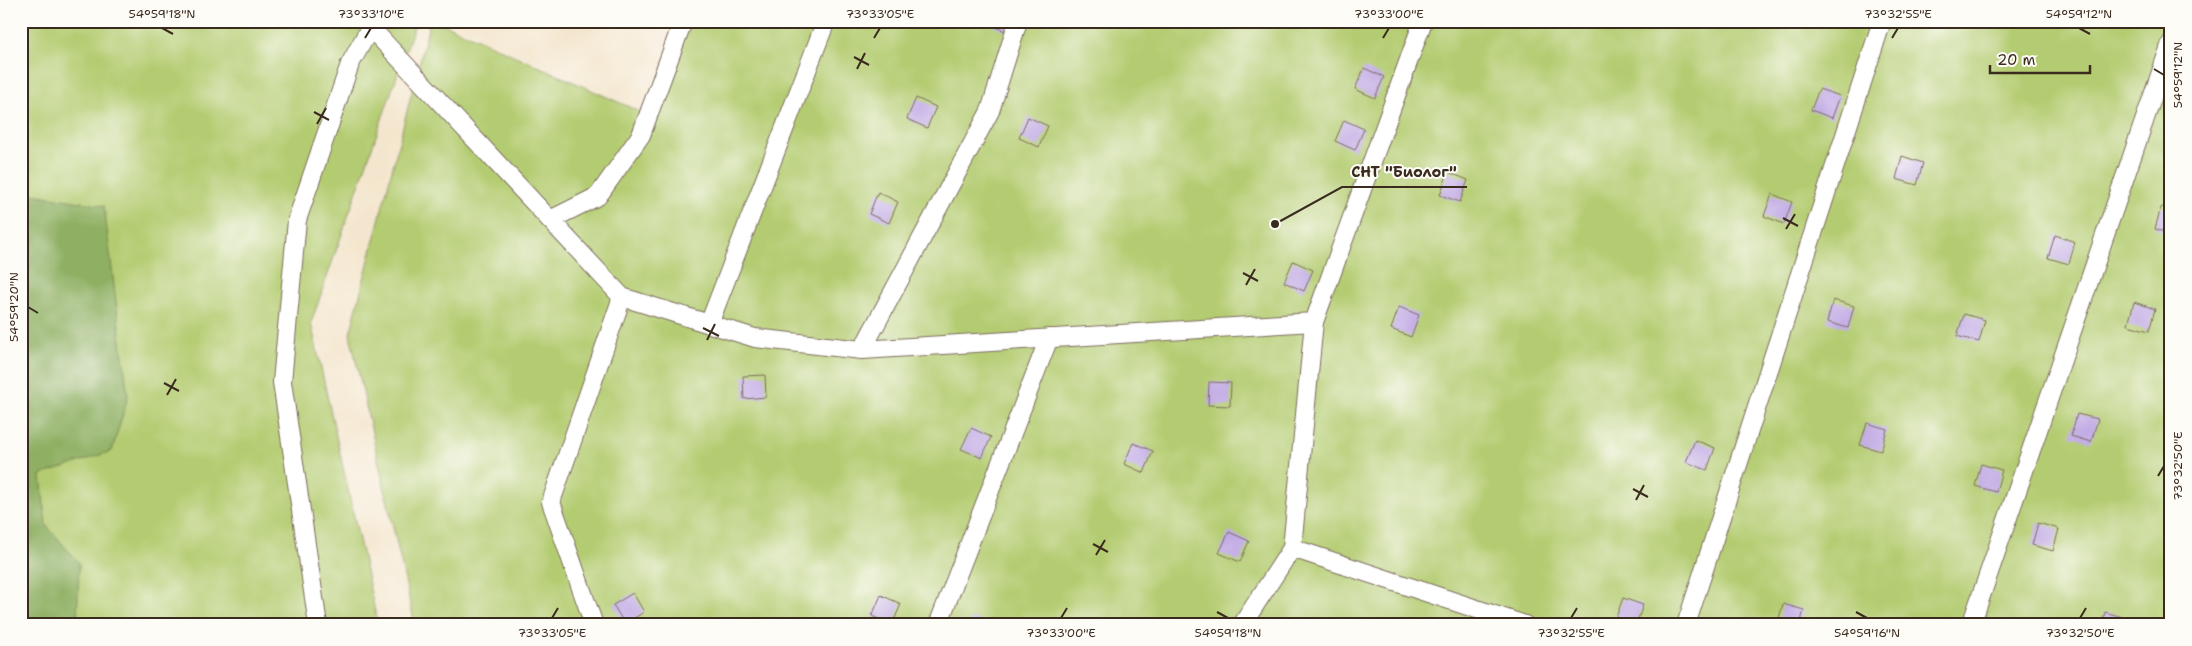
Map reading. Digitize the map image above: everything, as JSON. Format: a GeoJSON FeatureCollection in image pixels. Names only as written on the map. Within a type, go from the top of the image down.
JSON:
{"type":"FeatureCollection","features":[{"type":"Feature","properties":{"kind":"lane"},"geometry":{"type":"LineString","coordinates":[[550,220],[598,196],[641,135],[682,21]]}},
{"type":"Feature","properties":{"kind":"lane"},"geometry":{"type":"LineString","coordinates":[[709,324],[826,21]]}},
{"type":"Feature","properties":{"kind":"lane"},"geometry":{"type":"LineString","coordinates":[[862,350],[990,110],[1018,21]]}},
{"type":"Feature","properties":{"kind":"lane"},"geometry":{"type":"LineString","coordinates":[[1242,625],[1292,548],[1314,322],[1423,21]]}},
{"type":"Feature","properties":{"kind":"lane"},"geometry":{"type":"LineString","coordinates":[[1686,625],[1882,21]]}},
{"type":"Feature","properties":{"kind":"lane"},"geometry":{"type":"LineString","coordinates":[[318,625],[282,382],[297,220],[350,64],[372,24],[622,297],[755,338],[862,350],[1314,322]]}},
{"type":"Feature","properties":{"kind":"lane"},"geometry":{"type":"LineString","coordinates":[[1971,625],[2171,43]]}},
{"type":"Feature","properties":{"kind":"lane"},"geometry":{"type":"LineString","coordinates":[[594,625],[551,502],[622,297]]}},
{"type":"Feature","properties":{"kind":"lane"},"geometry":{"type":"LineString","coordinates":[[938,625],[1049,338]]}},
{"type":"Feature","properties":{"kind":"lane"},"geometry":{"type":"LineString","coordinates":[[1292,548],[1525,625]]}},
{"type":"Feature","properties":{"kind":"green space"},"geometry":{"type":"Polygon","coordinates":[[[21,21],[416,21],[311,323],[378,625],[21,625],[21,21]]]}},
{"type":"Feature","properties":{"kind":"green space"},"geometry":{"type":"Polygon","coordinates":[[[430,21],[437,21],[645,114],[685,21],[2171,21],[2171,625],[415,625],[350,334],[430,21]]]}},
{"type":"Feature","properties":{"kind":"green space"},"geometry":{"type":"Polygon","coordinates":[[[21,192],[104,206],[128,396],[112,451],[41,475],[46,525],[79,563],[77,625],[21,625],[21,192]]]}},
{"type":"Feature","properties":{"kind":"building"},"geometry":{"type":"Polygon","coordinates":[[[983,21],[1010,21],[1005,31],[983,21]]]}},
{"type":"Feature","properties":{"kind":"building"},"geometry":{"type":"Polygon","coordinates":[[[1364,68],[1384,77],[1375,98],[1355,89],[1364,68]]]}},
{"type":"Feature","properties":{"kind":"building"},"geometry":{"type":"Polygon","coordinates":[[[1819,89],[1840,96],[1832,118],[1811,110],[1819,89]]]}},
{"type":"Feature","properties":{"kind":"building"},"geometry":{"type":"Polygon","coordinates":[[[916,98],[936,107],[927,128],[907,119],[916,98]]]}},
{"type":"Feature","properties":{"kind":"building"},"geometry":{"type":"Polygon","coordinates":[[[1028,117],[1048,126],[1039,147],[1019,138],[1028,117]]]}},
{"type":"Feature","properties":{"kind":"building"},"geometry":{"type":"Polygon","coordinates":[[[1344,120],[1364,129],[1355,150],[1335,141],[1344,120]]]}},
{"type":"Feature","properties":{"kind":"building"},"geometry":{"type":"Polygon","coordinates":[[[1902,156],[1923,163],[1917,185],[1896,179],[1902,156]]]}},
{"type":"Feature","properties":{"kind":"building"},"geometry":{"type":"Polygon","coordinates":[[[1448,172],[1468,180],[1460,202],[1440,195],[1448,172]]]}},
{"type":"Feature","properties":{"kind":"building"},"geometry":{"type":"Polygon","coordinates":[[[878,192],[898,202],[889,223],[869,214],[878,192]]]}},
{"type":"Feature","properties":{"kind":"building"},"geometry":{"type":"Polygon","coordinates":[[[1772,194],[1792,202],[1784,224],[1764,216],[1772,194]]]}},
{"type":"Feature","properties":{"kind":"building"},"geometry":{"type":"Polygon","coordinates":[[[2161,207],[2171,209],[2171,234],[2155,229],[2161,207]]]}},
{"type":"Feature","properties":{"kind":"building"},"geometry":{"type":"Polygon","coordinates":[[[2055,235],[2075,242],[2069,264],[2048,258],[2055,235]]]}},
{"type":"Feature","properties":{"kind":"building"},"geometry":{"type":"Polygon","coordinates":[[[1293,261],[1313,270],[1304,291],[1284,282],[1293,261]]]}},
{"type":"Feature","properties":{"kind":"building"},"geometry":{"type":"Polygon","coordinates":[[[1833,300],[1854,306],[1848,328],[1827,322],[1833,300]]]}},
{"type":"Feature","properties":{"kind":"building"},"geometry":{"type":"Polygon","coordinates":[[[2134,302],[2155,309],[2149,331],[2128,325],[2134,302]]]}},
{"type":"Feature","properties":{"kind":"building"},"geometry":{"type":"Polygon","coordinates":[[[1399,307],[1419,315],[1411,337],[1391,329],[1399,307]]]}},
{"type":"Feature","properties":{"kind":"building"},"geometry":{"type":"Polygon","coordinates":[[[1964,314],[1985,320],[1979,342],[1957,336],[1964,314]]]}},
{"type":"Feature","properties":{"kind":"building"},"geometry":{"type":"Polygon","coordinates":[[[765,375],[766,397],[744,399],[743,376],[765,375]]]}},
{"type":"Feature","properties":{"kind":"building"},"geometry":{"type":"Polygon","coordinates":[[[1209,382],[1231,383],[1230,406],[1208,405],[1209,382]]]}},
{"type":"Feature","properties":{"kind":"building"},"geometry":{"type":"Polygon","coordinates":[[[2077,414],[2098,419],[2091,442],[2071,436],[2077,414]]]}},
{"type":"Feature","properties":{"kind":"building"},"geometry":{"type":"Polygon","coordinates":[[[1867,423],[1887,429],[1881,451],[1860,445],[1867,423]]]}},
{"type":"Feature","properties":{"kind":"building"},"geometry":{"type":"Polygon","coordinates":[[[971,428],[991,437],[982,458],[961,449],[971,428]]]}},
{"type":"Feature","properties":{"kind":"building"},"geometry":{"type":"Polygon","coordinates":[[[1695,440],[1715,448],[1707,470],[1686,462],[1695,440]]]}},
{"type":"Feature","properties":{"kind":"building"},"geometry":{"type":"Polygon","coordinates":[[[1133,443],[1153,451],[1144,473],[1124,464],[1133,443]]]}},
{"type":"Feature","properties":{"kind":"building"},"geometry":{"type":"Polygon","coordinates":[[[1981,464],[2002,470],[1996,492],[1975,486],[1981,464]]]}},
{"type":"Feature","properties":{"kind":"building"},"geometry":{"type":"Polygon","coordinates":[[[2038,523],[2059,529],[2053,551],[2032,545],[2038,523]]]}},
{"type":"Feature","properties":{"kind":"building"},"geometry":{"type":"Polygon","coordinates":[[[2171,531],[2171,554],[2164,552],[2171,531]]]}},
{"type":"Feature","properties":{"kind":"building"},"geometry":{"type":"Polygon","coordinates":[[[1229,532],[1249,541],[1240,562],[1219,553],[1229,532]]]}},
{"type":"Feature","properties":{"kind":"building"},"geometry":{"type":"Polygon","coordinates":[[[633,593],[644,612],[625,624],[613,605],[633,593]]]}},
{"type":"Feature","properties":{"kind":"building"},"geometry":{"type":"Polygon","coordinates":[[[881,595],[901,604],[892,625],[872,616],[881,595]]]}},
{"type":"Feature","properties":{"kind":"building"},"geometry":{"type":"Polygon","coordinates":[[[1623,598],[1643,605],[1636,625],[1629,625],[1615,620],[1623,598]]]}},
{"type":"Feature","properties":{"kind":"building"},"geometry":{"type":"Polygon","coordinates":[[[1783,604],[1804,610],[1800,625],[1777,625],[1783,604]]]}},
{"type":"Feature","properties":{"kind":"building"},"geometry":{"type":"Polygon","coordinates":[[[2105,612],[2126,618],[2125,625],[2102,625],[2105,612]]]}},
{"type":"Feature","properties":{"kind":"building"},"geometry":{"type":"Polygon","coordinates":[[[972,618],[987,625],[968,625],[972,618]]]}},
{"type":"Feature","properties":{"kind":"place","name":"СНТ \"Биолог\""},"geometry":{"type":"Point","coordinates":[1275,224]}}]}
